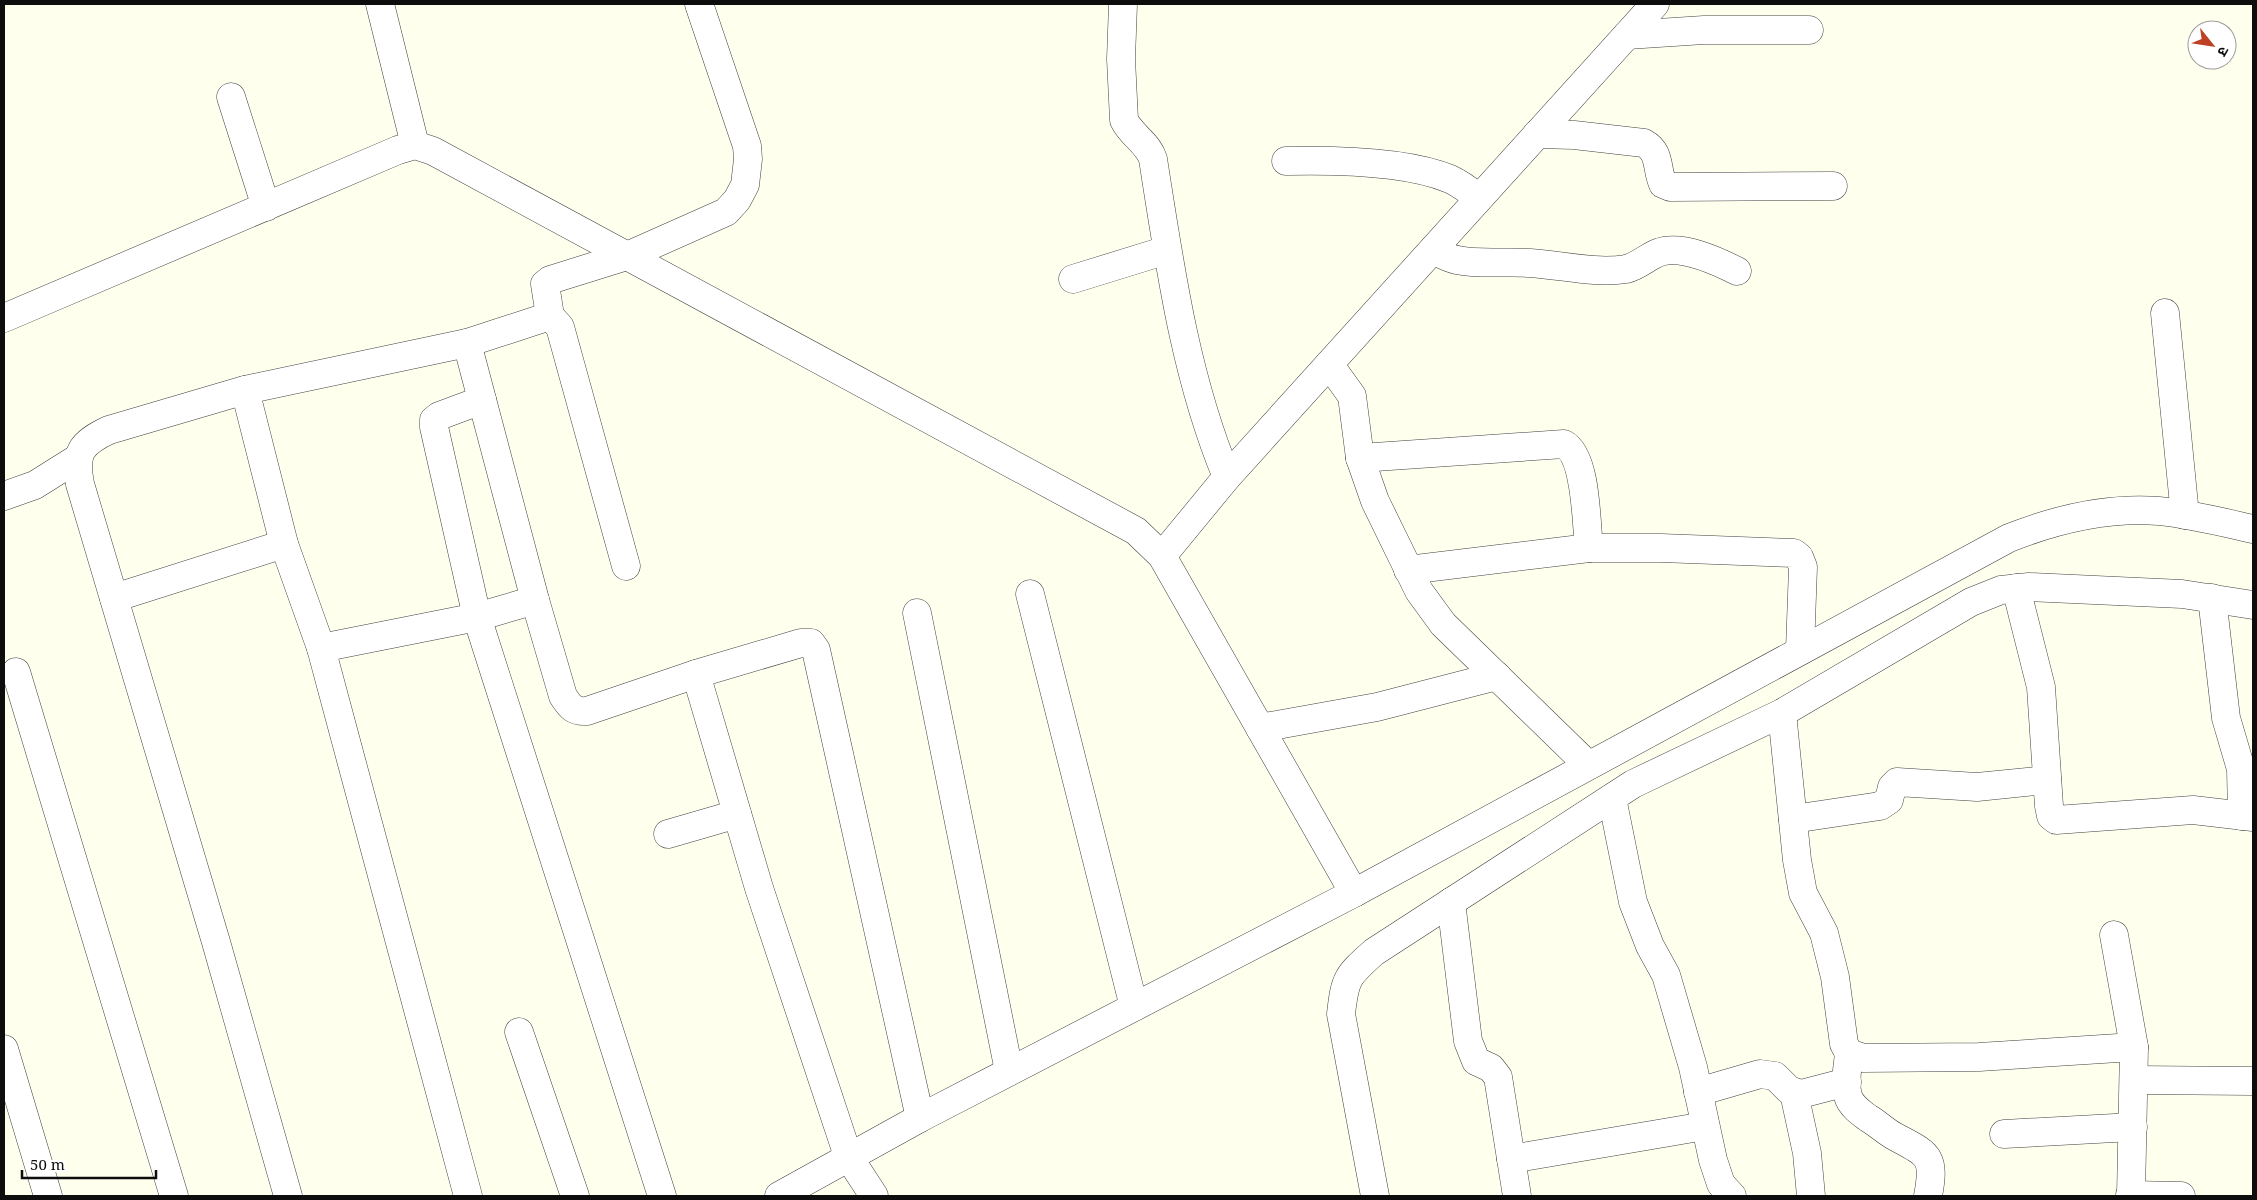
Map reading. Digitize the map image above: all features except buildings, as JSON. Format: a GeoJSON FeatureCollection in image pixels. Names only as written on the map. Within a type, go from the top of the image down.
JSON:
{"type":"FeatureCollection","features":[{"type":"Feature","properties":{"kind":"street"},"geometry":{"type":"LineString","coordinates":[[380,4],[414,146]]}},
{"type":"Feature","properties":{"kind":"street"},"geometry":{"type":"LineString","coordinates":[[626,566],[560,327],[550,316],[544,289],[545,284],[550,280],[627,256],[726,212],[737,200],[745,186],[748,172],[747,146],[699,4]]}},
{"type":"Feature","properties":{"kind":"street"},"geometry":{"type":"LineString","coordinates":[[1123,4],[1121,59],[1124,120],[1128,128],[1151,152],[1167,250],[1199,403],[1227,477]]}},
{"type":"Feature","properties":{"kind":"street"},"geometry":{"type":"LineString","coordinates":[[1162,556],[1227,477],[1656,4]]}},
{"type":"Feature","properties":{"kind":"street"},"geometry":{"type":"LineString","coordinates":[[1627,35],[1704,30],[1809,30]]}},
{"type":"Feature","properties":{"kind":"street"},"geometry":{"type":"LineString","coordinates":[[231,96],[266,206]]}},
{"type":"Feature","properties":{"kind":"street"},"geometry":{"type":"LineString","coordinates":[[1537,134],[1584,136],[1644,142],[1656,152],[1661,179],[1666,186],[1833,186]]}},
{"type":"Feature","properties":{"kind":"street"},"geometry":{"type":"LineString","coordinates":[[4,318],[266,206],[414,146],[433,151],[1136,531],[1162,556],[1354,893]]}},
{"type":"Feature","properties":{"kind":"street"},"geometry":{"type":"LineString","coordinates":[[1286,161],[1331,160],[1420,171],[1452,180],[1480,198]]}},
{"type":"Feature","properties":{"kind":"street"},"geometry":{"type":"LineString","coordinates":[[1072,278],[1167,250]]}},
{"type":"Feature","properties":{"kind":"street"},"geometry":{"type":"LineString","coordinates":[[1432,250],[1443,256],[1470,262],[1528,263],[1602,270],[1626,269],[1661,252],[1678,252],[1710,257],[1737,271]]}},
{"type":"Feature","properties":{"kind":"street"},"geometry":{"type":"LineString","coordinates":[[2165,313],[2185,515]]}},
{"type":"Feature","properties":{"kind":"street"},"geometry":{"type":"LineString","coordinates":[[288,1196],[80,484],[76,464],[79,452],[91,438],[109,430],[245,390],[467,343],[550,316]]}},
{"type":"Feature","properties":{"kind":"street"},"geometry":{"type":"LineString","coordinates":[[467,343],[534,600],[563,696],[569,706],[577,711],[587,711],[696,674],[801,643],[811,643],[816,650],[920,1118]]}},
{"type":"Feature","properties":{"kind":"street"},"geometry":{"type":"LineString","coordinates":[[1329,364],[1352,396],[1360,458],[1375,501],[1419,592],[1443,624],[1588,765]]}},
{"type":"Feature","properties":{"kind":"street"},"geometry":{"type":"LineString","coordinates":[[245,390],[284,544],[321,648],[468,1196]]}},
{"type":"Feature","properties":{"kind":"street"},"geometry":{"type":"LineString","coordinates":[[482,400],[439,416],[434,420],[434,427],[477,617],[662,1196]]}},
{"type":"Feature","properties":{"kind":"street"},"geometry":{"type":"LineString","coordinates":[[1360,458],[1564,444],[1570,448],[1578,460],[1589,548]]}},
{"type":"Feature","properties":{"kind":"street"},"geometry":{"type":"LineString","coordinates":[[4,496],[35,485],[78,458]]}},
{"type":"Feature","properties":{"kind":"street"},"geometry":{"type":"LineString","coordinates":[[779,1196],[862,1176],[920,1118],[1354,893],[2009,538],[2046,524],[2078,516],[2118,511],[2159,511],[2253,529]]}},
{"type":"Feature","properties":{"kind":"street"},"geometry":{"type":"LineString","coordinates":[[114,598],[284,544]]}},
{"type":"Feature","properties":{"kind":"street"},"geometry":{"type":"LineString","coordinates":[[1408,570],[1589,548],[1794,553],[1799,557],[1803,567],[1800,650]]}},
{"type":"Feature","properties":{"kind":"street"},"geometry":{"type":"LineString","coordinates":[[1375,1196],[1341,1014],[1344,986],[1355,969],[1374,952],[1634,784],[1782,713],[1971,602],[2001,590],[2029,587],[2182,594],[2253,605]]}},
{"type":"Feature","properties":{"kind":"street"},"geometry":{"type":"LineString","coordinates":[[2016,588],[2038,670],[2049,806],[2052,816],[2056,820],[2193,810],[2248,816],[2241,769],[2226,718],[2212,598]]}},
{"type":"Feature","properties":{"kind":"street"},"geometry":{"type":"LineString","coordinates":[[1030,594],[1134,1006]]}},
{"type":"Feature","properties":{"kind":"street"},"geometry":{"type":"LineString","coordinates":[[321,648],[477,617],[534,600]]}},
{"type":"Feature","properties":{"kind":"street"},"geometry":{"type":"LineString","coordinates":[[917,613],[1009,1071]]}},
{"type":"Feature","properties":{"kind":"street"},"geometry":{"type":"LineString","coordinates":[[16,672],[174,1196]]}},
{"type":"Feature","properties":{"kind":"street"},"geometry":{"type":"LineString","coordinates":[[696,674],[759,888],[862,1176]]}},
{"type":"Feature","properties":{"kind":"street"},"geometry":{"type":"LineString","coordinates":[[1260,728],[1377,707],[1497,676]]}},
{"type":"Feature","properties":{"kind":"street"},"geometry":{"type":"LineString","coordinates":[[1782,713],[1803,892],[1824,933],[1835,977],[1844,1044],[1849,1053],[1848,1096],[1856,1109],[1893,1136],[1920,1148],[1927,1156],[1931,1171],[1928,1196]]}},
{"type":"Feature","properties":{"kind":"street"},"geometry":{"type":"LineString","coordinates":[[1793,819],[1880,806],[1890,800],[1892,786],[1897,782],[1977,787],[2047,780]]}},
{"type":"Feature","properties":{"kind":"street"},"geometry":{"type":"LineString","coordinates":[[1612,798],[1633,902],[1650,946],[1666,975],[1682,1024],[1705,1126],[1721,1184],[1732,1196]]}},
{"type":"Feature","properties":{"kind":"street"},"geometry":{"type":"LineString","coordinates":[[668,834],[737,814]]}},
{"type":"Feature","properties":{"kind":"street"},"geometry":{"type":"LineString","coordinates":[[1451,902],[1468,1041],[1476,1061],[1491,1068],[1498,1077],[1517,1196]]}},
{"type":"Feature","properties":{"kind":"street"},"geometry":{"type":"LineString","coordinates":[[2114,935],[2134,1047],[2130,1195],[2181,1196]]}},
{"type":"Feature","properties":{"kind":"street"},"geometry":{"type":"LineString","coordinates":[[519,1032],[575,1196]]}},
{"type":"Feature","properties":{"kind":"street"},"geometry":{"type":"LineString","coordinates":[[1849,1053],[1864,1058],[1979,1057],[2134,1047]]}},
{"type":"Feature","properties":{"kind":"street"},"geometry":{"type":"LineString","coordinates":[[4,1049],[48,1196]]}},
{"type":"Feature","properties":{"kind":"street"},"geometry":{"type":"LineString","coordinates":[[1698,1092],[1745,1077],[1768,1074],[1779,1079],[1794,1093],[1807,1153],[1811,1196]]}},
{"type":"Feature","properties":{"kind":"street"},"geometry":{"type":"LineString","coordinates":[[2134,1080],[2253,1081]]}},
{"type":"Feature","properties":{"kind":"street"},"geometry":{"type":"LineString","coordinates":[[1794,1093],[1808,1093],[1847,1082]]}},
{"type":"Feature","properties":{"kind":"street"},"geometry":{"type":"LineString","coordinates":[[1511,1159],[1705,1126]]}},
{"type":"Feature","properties":{"kind":"street"},"geometry":{"type":"LineString","coordinates":[[2004,1134],[2133,1127]]}}]}
